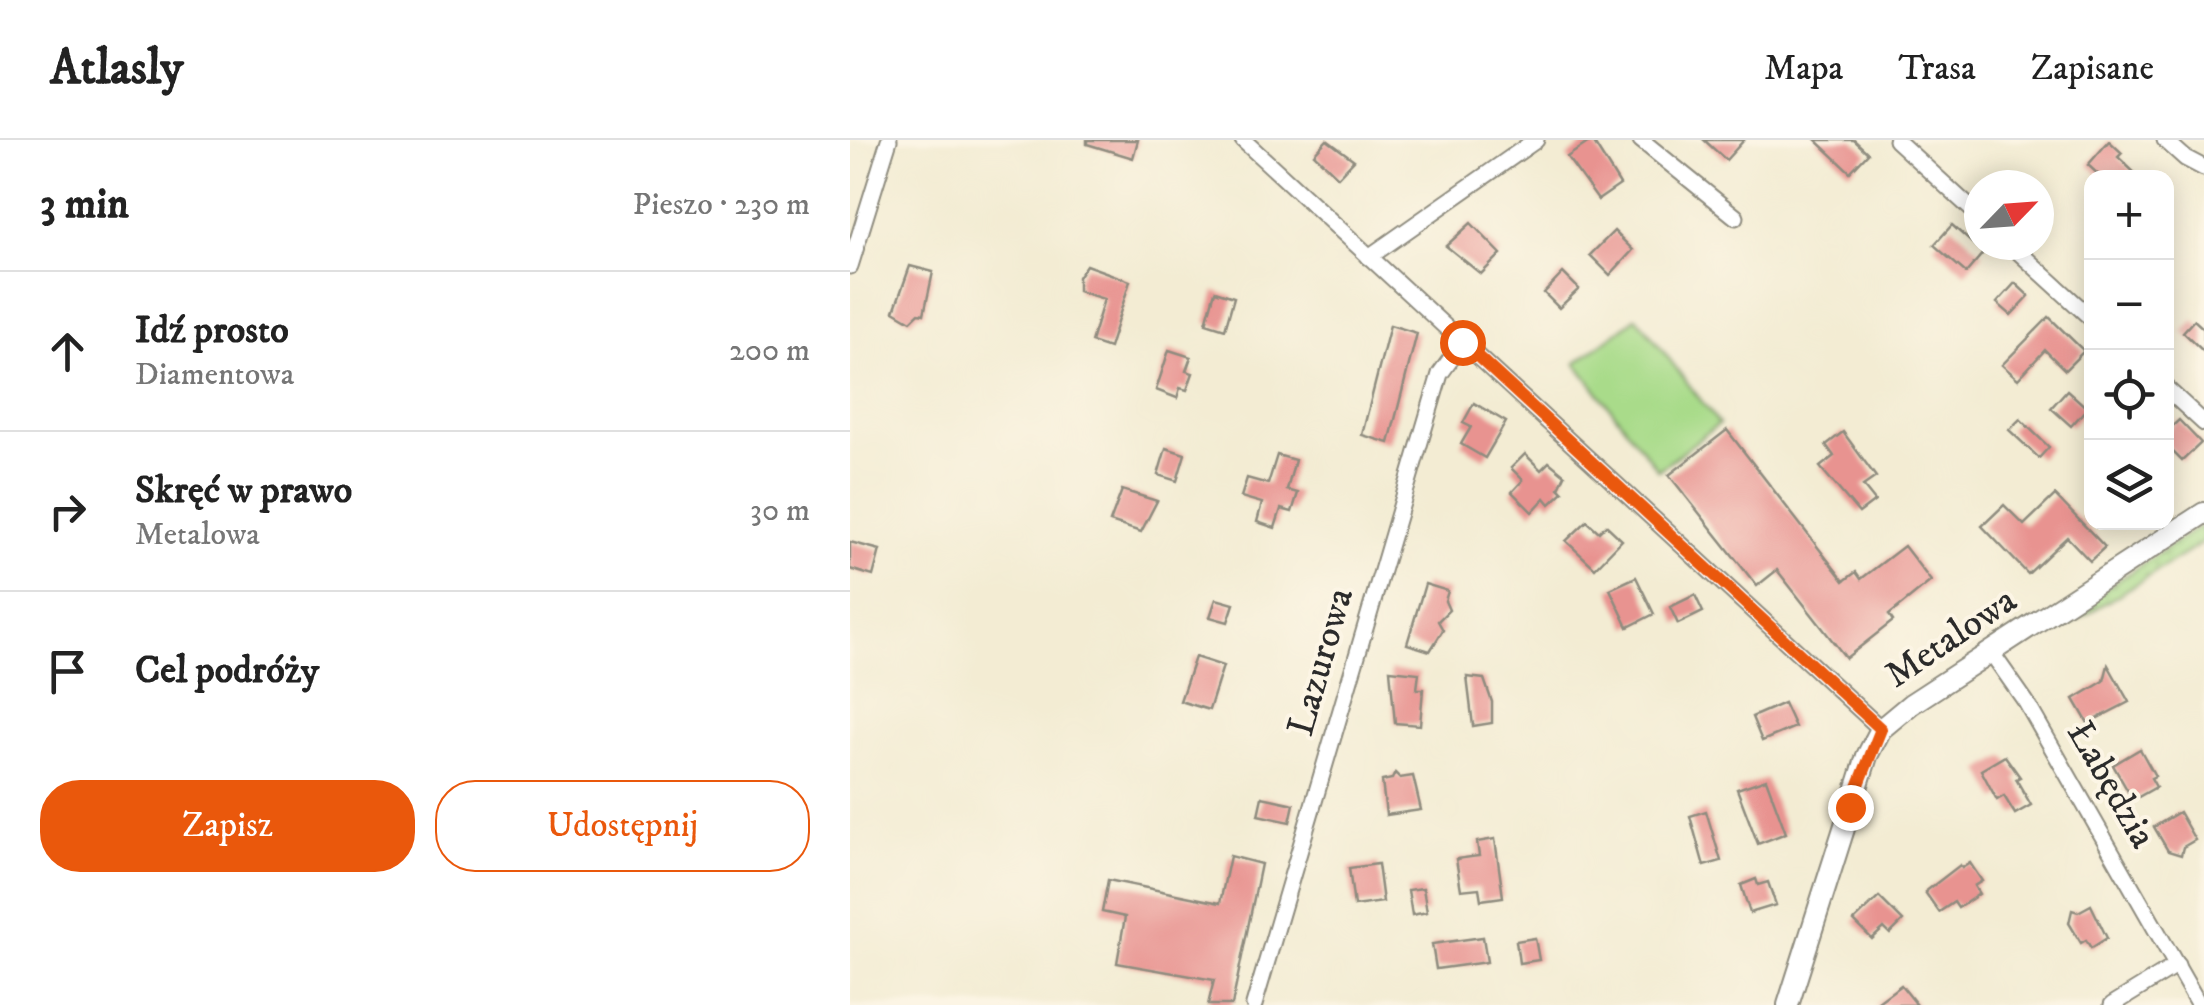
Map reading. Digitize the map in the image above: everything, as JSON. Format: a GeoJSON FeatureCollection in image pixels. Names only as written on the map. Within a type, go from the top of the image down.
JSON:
{"type":"FeatureCollection","features":[{"type":"Feature","properties":{"kind":"street"},"geometry":{"type":"LineString","coordinates":[[850,266],[889,140]]}},
{"type":"Feature","properties":{"kind":"street"},"geometry":{"type":"LineString","coordinates":[[1243,140],[1881,729]]}},
{"type":"Feature","properties":{"kind":"street"},"geometry":{"type":"LineString","coordinates":[[1369,257],[1536,140]]}},
{"type":"Feature","properties":{"kind":"street"},"geometry":{"type":"LineString","coordinates":[[1641,140],[1736,217]]}},
{"type":"Feature","properties":{"kind":"street"},"geometry":{"type":"LineString","coordinates":[[1896,140],[1964,202]]}},
{"type":"Feature","properties":{"kind":"street"},"geometry":{"type":"LineString","coordinates":[[2166,140],[2185,158],[2204,168]]}},
{"type":"Feature","properties":{"kind":"street"},"geometry":{"type":"LineString","coordinates":[[2027,260],[2084,312]]}},
{"type":"Feature","properties":{"kind":"street","name":"Lazurowa"},"geometry":{"type":"LineString","coordinates":[[1254,1005],[1440,374],[1462,342]]}},
{"type":"Feature","properties":{"kind":"street"},"geometry":{"type":"LineString","coordinates":[[2174,395],[2204,422]]}},
{"type":"Feature","properties":{"kind":"street","name":"Metalowa"},"geometry":{"type":"LineString","coordinates":[[1788,1005],[1867,756],[1881,729],[1911,704],[2204,514]]}},
{"type":"Feature","properties":{"kind":"street","name":"Łabędzia"},"geometry":{"type":"LineString","coordinates":[[1992,652],[2026,702],[2200,1005]]}},
{"type":"Feature","properties":{"kind":"street"},"geometry":{"type":"LineString","coordinates":[[2112,1005],[2178,966]]}},
{"type":"Feature","properties":{"kind":"green space"},"geometry":{"type":"Polygon","coordinates":[[[1637,317],[1719,424],[1658,470],[1576,363],[1637,317]]]}},
{"type":"Feature","properties":{"kind":"green space"},"geometry":{"type":"Polygon","coordinates":[[[2198,527],[2204,528],[2204,542],[2053,635],[2055,622],[2198,527]]]}},
{"type":"Feature","properties":{"kind":"building"},"geometry":{"type":"Polygon","coordinates":[[[1087,140],[1138,140],[1133,158],[1087,144],[1087,140]]]}},
{"type":"Feature","properties":{"kind":"building"},"geometry":{"type":"Polygon","coordinates":[[[1327,140],[1354,160],[1338,177],[1314,154],[1327,140]]]}},
{"type":"Feature","properties":{"kind":"building"},"geometry":{"type":"Polygon","coordinates":[[[1592,140],[1620,185],[1598,200],[1567,157],[1592,140]]]}},
{"type":"Feature","properties":{"kind":"building"},"geometry":{"type":"Polygon","coordinates":[[[1704,140],[1744,140],[1726,160],[1704,140]]]}},
{"type":"Feature","properties":{"kind":"building"},"geometry":{"type":"Polygon","coordinates":[[[1816,140],[1854,140],[1868,153],[1850,172],[1816,140]]]}},
{"type":"Feature","properties":{"kind":"building"},"geometry":{"type":"Polygon","coordinates":[[[2109,141],[2132,170],[2093,170],[2088,165],[2109,141]]]}},
{"type":"Feature","properties":{"kind":"building"},"geometry":{"type":"Polygon","coordinates":[[[1471,223],[1501,254],[1481,274],[1446,246],[1471,223]]]}},
{"type":"Feature","properties":{"kind":"building"},"geometry":{"type":"Polygon","coordinates":[[[1952,225],[1964,236],[1964,260],[1977,260],[1966,273],[1934,245],[1952,225]]]}},
{"type":"Feature","properties":{"kind":"building"},"geometry":{"type":"Polygon","coordinates":[[[1614,231],[1633,250],[1610,275],[1590,255],[1614,231]]]}},
{"type":"Feature","properties":{"kind":"building"},"geometry":{"type":"Polygon","coordinates":[[[1086,265],[1130,281],[1109,348],[1091,342],[1104,299],[1078,291],[1078,277],[1086,265]]]}},
{"type":"Feature","properties":{"kind":"building"},"geometry":{"type":"Polygon","coordinates":[[[910,266],[933,272],[924,314],[919,313],[911,321],[894,311],[910,266]]]}},
{"type":"Feature","properties":{"kind":"building"},"geometry":{"type":"Polygon","coordinates":[[[1563,273],[1579,289],[1559,308],[1544,293],[1563,273]]]}},
{"type":"Feature","properties":{"kind":"building"},"geometry":{"type":"Polygon","coordinates":[[[2015,283],[2029,296],[2011,315],[1997,303],[2015,283]]]}},
{"type":"Feature","properties":{"kind":"building"},"geometry":{"type":"Polygon","coordinates":[[[1215,291],[1234,297],[1225,329],[1206,323],[1215,291]]]}},
{"type":"Feature","properties":{"kind":"building"},"geometry":{"type":"Polygon","coordinates":[[[2049,317],[2084,351],[2065,370],[2045,350],[2018,379],[2002,365],[2049,317]]]}},
{"type":"Feature","properties":{"kind":"building"},"geometry":{"type":"Polygon","coordinates":[[[2194,320],[2204,329],[2204,352],[2183,332],[2194,320]]]}},
{"type":"Feature","properties":{"kind":"building"},"geometry":{"type":"Polygon","coordinates":[[[1390,325],[1417,333],[1389,443],[1362,435],[1390,325]]]}},
{"type":"Feature","properties":{"kind":"building"},"geometry":{"type":"Polygon","coordinates":[[[1169,350],[1191,357],[1186,371],[1193,373],[1187,390],[1180,388],[1177,398],[1156,390],[1169,350]]]}},
{"type":"Feature","properties":{"kind":"building"},"geometry":{"type":"Polygon","coordinates":[[[2067,390],[2084,405],[2084,411],[2071,426],[2051,408],[2067,390]]]}},
{"type":"Feature","properties":{"kind":"building"},"geometry":{"type":"Polygon","coordinates":[[[1474,403],[1506,422],[1485,458],[1461,444],[1471,427],[1463,423],[1474,403]]]}},
{"type":"Feature","properties":{"kind":"building"},"geometry":{"type":"Polygon","coordinates":[[[2020,419],[2049,447],[2039,458],[2009,430],[2020,419]]]}},
{"type":"Feature","properties":{"kind":"building"},"geometry":{"type":"Polygon","coordinates":[[[2179,420],[2201,443],[2182,461],[2174,453],[2174,425],[2179,420]]]}},
{"type":"Feature","properties":{"kind":"building"},"geometry":{"type":"Polygon","coordinates":[[[1727,430],[1844,581],[1856,572],[1861,579],[1904,546],[1931,581],[1889,615],[1893,621],[1846,658],[1777,570],[1757,586],[1669,475],[1727,430]]]}},
{"type":"Feature","properties":{"kind":"building"},"geometry":{"type":"Polygon","coordinates":[[[1843,432],[1876,477],[1863,486],[1875,501],[1859,513],[1820,467],[1834,456],[1826,445],[1843,432]]]}},
{"type":"Feature","properties":{"kind":"building"},"geometry":{"type":"Polygon","coordinates":[[[1166,448],[1185,454],[1177,481],[1158,475],[1166,448]]]}},
{"type":"Feature","properties":{"kind":"building"},"geometry":{"type":"Polygon","coordinates":[[[1525,454],[1541,470],[1549,462],[1565,475],[1559,488],[1563,492],[1550,504],[1545,498],[1532,512],[1512,492],[1523,480],[1511,468],[1525,454]]]}},
{"type":"Feature","properties":{"kind":"building"},"geometry":{"type":"Polygon","coordinates":[[[1277,455],[1295,460],[1287,490],[1298,493],[1292,512],[1281,509],[1275,528],[1257,522],[1262,503],[1241,497],[1247,478],[1268,484],[1277,455]]]}},
{"type":"Feature","properties":{"kind":"building"},"geometry":{"type":"Polygon","coordinates":[[[1122,490],[1157,501],[1141,532],[1110,522],[1122,490]]]}},
{"type":"Feature","properties":{"kind":"building"},"geometry":{"type":"Polygon","coordinates":[[[2055,495],[2084,525],[2084,530],[2105,547],[2090,561],[2067,537],[2028,574],[1982,526],[2004,505],[2024,525],[2055,495]]]}},
{"type":"Feature","properties":{"kind":"building"},"geometry":{"type":"Polygon","coordinates":[[[1587,521],[1599,532],[1606,525],[1622,540],[1595,568],[1566,541],[1587,521]]]}},
{"type":"Feature","properties":{"kind":"building"},"geometry":{"type":"Polygon","coordinates":[[[850,542],[880,550],[873,576],[850,569],[850,542]]]}},
{"type":"Feature","properties":{"kind":"building"},"geometry":{"type":"Polygon","coordinates":[[[1636,577],[1654,614],[1628,627],[1610,589],[1636,577]]]}},
{"type":"Feature","properties":{"kind":"building"},"geometry":{"type":"Polygon","coordinates":[[[1425,584],[1448,591],[1445,601],[1449,610],[1438,621],[1443,630],[1430,651],[1407,644],[1425,584]]]}},
{"type":"Feature","properties":{"kind":"building"},"geometry":{"type":"Polygon","coordinates":[[[1695,595],[1703,612],[1678,624],[1670,607],[1695,595]]]}},
{"type":"Feature","properties":{"kind":"building"},"geometry":{"type":"Polygon","coordinates":[[[1216,599],[1234,604],[1228,622],[1210,617],[1216,599]]]}},
{"type":"Feature","properties":{"kind":"building"},"geometry":{"type":"Polygon","coordinates":[[[1195,657],[1223,666],[1209,710],[1180,701],[1195,657]]]}},
{"type":"Feature","properties":{"kind":"building"},"geometry":{"type":"Polygon","coordinates":[[[2108,665],[2129,702],[2088,723],[2074,699],[2104,681],[2108,665]]]}},
{"type":"Feature","properties":{"kind":"building"},"geometry":{"type":"Polygon","coordinates":[[[1390,670],[1419,673],[1417,689],[1423,689],[1420,725],[1395,723],[1390,670]]]}},
{"type":"Feature","properties":{"kind":"building"},"geometry":{"type":"Polygon","coordinates":[[[1467,677],[1484,679],[1492,702],[1492,723],[1473,726],[1467,677]]]}},
{"type":"Feature","properties":{"kind":"building"},"geometry":{"type":"Polygon","coordinates":[[[1784,703],[1795,727],[1762,741],[1752,717],[1784,703]]]}},
{"type":"Feature","properties":{"kind":"building"},"geometry":{"type":"Polygon","coordinates":[[[2140,749],[2155,776],[2151,778],[2156,787],[2133,800],[2113,765],[2140,749]]]}},
{"type":"Feature","properties":{"kind":"building"},"geometry":{"type":"Polygon","coordinates":[[[2005,756],[2020,777],[2016,779],[2031,805],[2015,814],[2004,796],[1997,800],[1981,770],[2005,756]]]}},
{"type":"Feature","properties":{"kind":"building"},"geometry":{"type":"Polygon","coordinates":[[[1395,773],[1400,778],[1413,776],[1421,810],[1386,815],[1382,781],[1392,779],[1395,773]]]}},
{"type":"Feature","properties":{"kind":"building"},"geometry":{"type":"Polygon","coordinates":[[[1766,779],[1786,833],[1758,844],[1737,789],[1766,779]]]}},
{"type":"Feature","properties":{"kind":"building"},"geometry":{"type":"Polygon","coordinates":[[[1262,797],[1294,804],[1290,822],[1258,815],[1262,797]]]}},
{"type":"Feature","properties":{"kind":"building"},"geometry":{"type":"Polygon","coordinates":[[[1706,811],[1721,861],[1704,866],[1690,816],[1706,811]]]}},
{"type":"Feature","properties":{"kind":"building"},"geometry":{"type":"Polygon","coordinates":[[[2179,812],[2195,840],[2183,847],[2181,855],[2168,851],[2154,827],[2179,812]]]}},
{"type":"Feature","properties":{"kind":"building"},"geometry":{"type":"Polygon","coordinates":[[[1495,839],[1503,897],[1481,900],[1479,888],[1461,890],[1456,859],[1479,856],[1477,842],[1495,839]]]}},
{"type":"Feature","properties":{"kind":"building"},"geometry":{"type":"Polygon","coordinates":[[[1230,856],[1261,864],[1232,1005],[1208,1005],[1214,980],[1117,963],[1125,917],[1102,912],[1108,880],[1220,903],[1230,856]]]}},
{"type":"Feature","properties":{"kind":"building"},"geometry":{"type":"Polygon","coordinates":[[[1970,863],[1982,881],[1974,886],[1979,894],[1958,908],[1954,902],[1939,912],[1925,892],[1960,865],[1962,868],[1970,863]]]}},
{"type":"Feature","properties":{"kind":"building"},"geometry":{"type":"Polygon","coordinates":[[[1378,864],[1383,902],[1354,906],[1349,868],[1378,864]]]}},
{"type":"Feature","properties":{"kind":"building"},"geometry":{"type":"Polygon","coordinates":[[[1756,879],[1758,885],[1768,882],[1776,905],[1750,913],[1741,885],[1756,879]]]}},
{"type":"Feature","properties":{"kind":"building"},"geometry":{"type":"Polygon","coordinates":[[[1423,888],[1427,912],[1412,915],[1408,890],[1423,888]]]}},
{"type":"Feature","properties":{"kind":"building"},"geometry":{"type":"Polygon","coordinates":[[[1879,897],[1903,921],[1890,934],[1884,928],[1872,939],[1854,921],[1879,897]]]}},
{"type":"Feature","properties":{"kind":"building"},"geometry":{"type":"Polygon","coordinates":[[[2091,905],[2107,938],[2091,948],[2086,940],[2081,943],[2069,923],[2072,910],[2078,912],[2091,905]]]}},
{"type":"Feature","properties":{"kind":"building"},"geometry":{"type":"Polygon","coordinates":[[[1483,937],[1487,962],[1436,969],[1432,944],[1483,937]]]}},
{"type":"Feature","properties":{"kind":"building"},"geometry":{"type":"Polygon","coordinates":[[[1535,938],[1539,960],[1519,963],[1516,941],[1535,938]]]}},
{"type":"Feature","properties":{"kind":"building"},"geometry":{"type":"Polygon","coordinates":[[[1901,985],[1917,1005],[1874,1005],[1901,985]]]}},
{"type":"Feature","properties":{"kind":"route"},"geometry":{"type":"LineString","coordinates":[[1462,342],[1881,729],[1867,756],[1850,807]]}}]}
